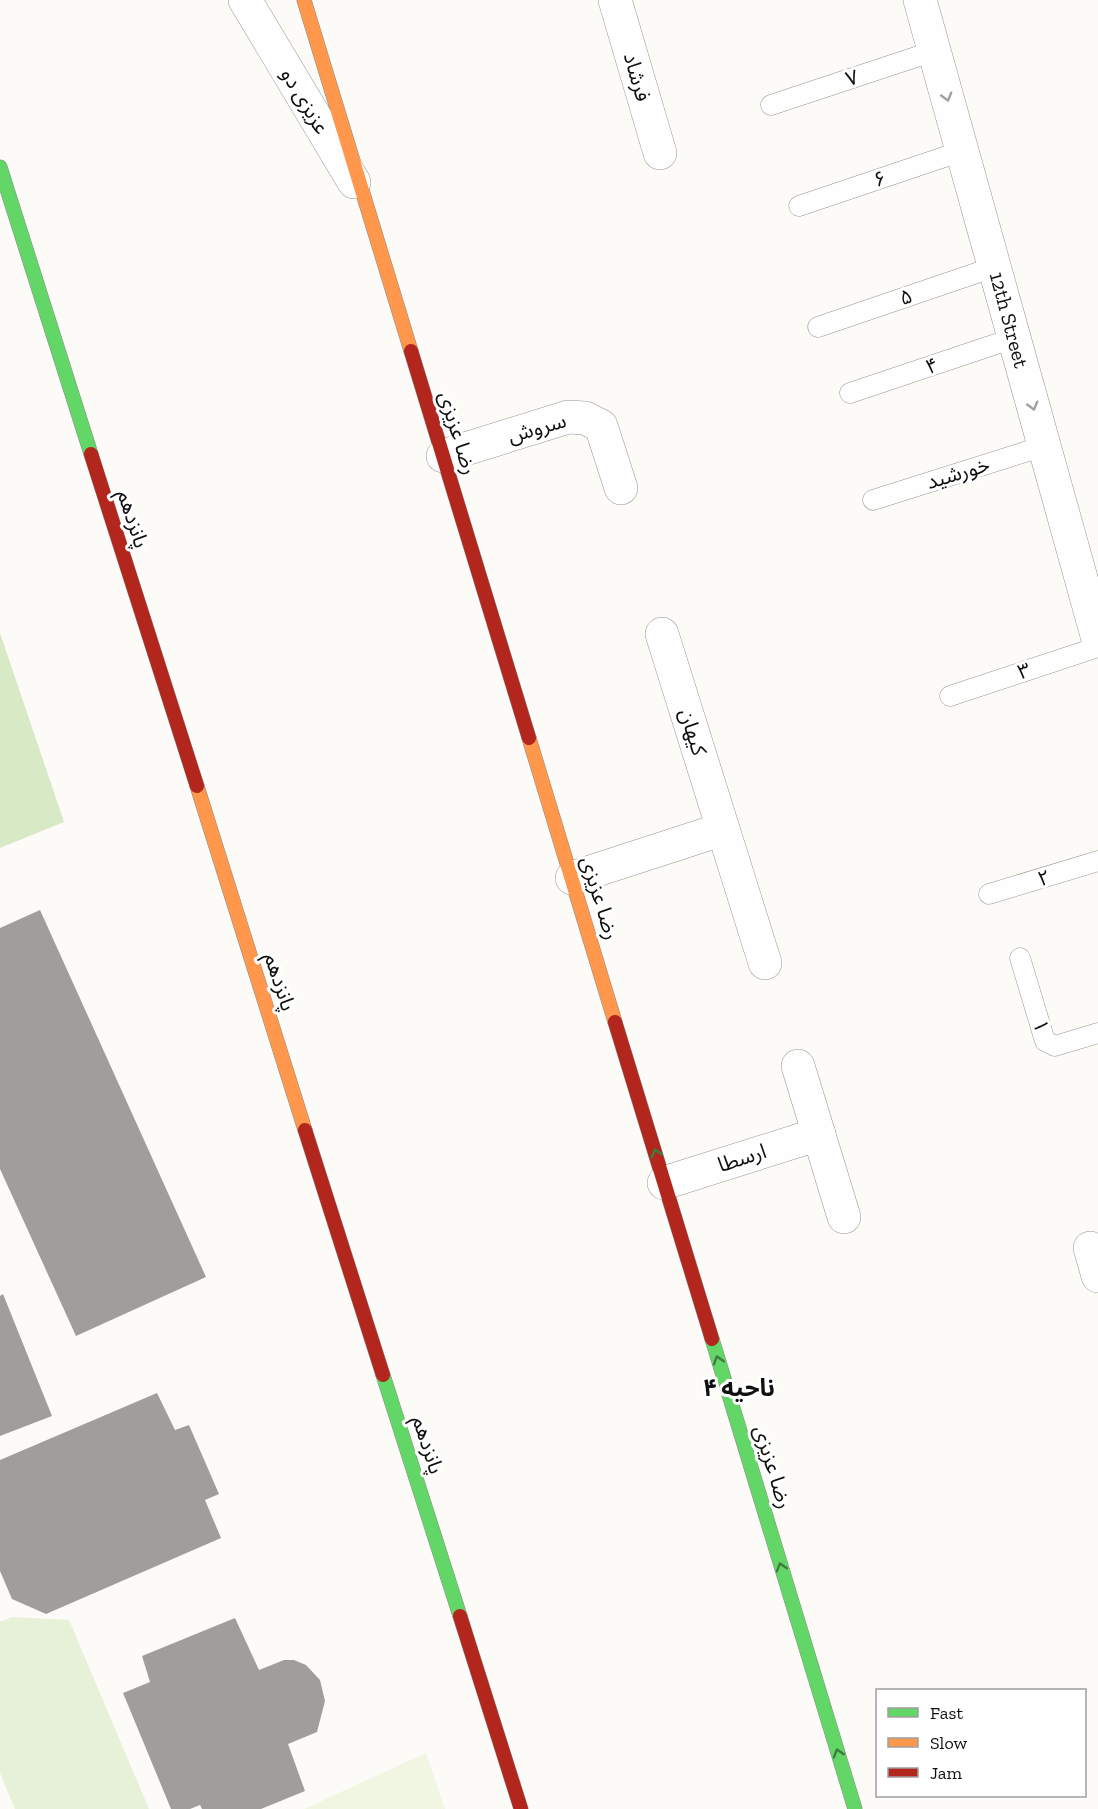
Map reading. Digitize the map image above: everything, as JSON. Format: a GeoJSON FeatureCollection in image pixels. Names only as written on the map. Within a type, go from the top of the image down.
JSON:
{"type":"FeatureCollection","features":[{"type":"Feature","properties":{"kind":"street","name":"عزیزی دو"},"geometry":{"type":"LineString","coordinates":[[245,0],[365,201]]}},
{"type":"Feature","properties":{"kind":"street","name":"رضا عزیزی"},"geometry":{"type":"LineString","coordinates":[[304,0],[855,1809]]}},
{"type":"Feature","properties":{"kind":"street","name":"فرشاد"},"geometry":{"type":"LineString","coordinates":[[615,0],[660,153]]}},
{"type":"Feature","properties":{"kind":"street","name":"12th Street"},"geometry":{"type":"LineString","coordinates":[[920,0],[1098,639]]}},
{"type":"Feature","properties":{"kind":"street","name":"پانزدهم"},"geometry":{"type":"LineString","coordinates":[[0,167],[521,1809]]}},
{"type":"Feature","properties":{"kind":"street","name":"سروش"},"geometry":{"type":"LineString","coordinates":[[443,456],[568,417],[585,418],[601,426],[621,488]]}},
{"type":"Feature","properties":{"kind":"street","name":"کیهان"},"geometry":{"type":"LineString","coordinates":[[662,634],[765,963]]}},
{"type":"Feature","properties":{"kind":"street"},"geometry":{"type":"LineString","coordinates":[[572,878],[723,830]]}},
{"type":"Feature","properties":{"kind":"street"},"geometry":{"type":"LineString","coordinates":[[798,1066],[844,1217]]}},
{"type":"Feature","properties":{"kind":"street","name":"ارسطا"},"geometry":{"type":"LineString","coordinates":[[664,1183],[819,1134]]}},
{"type":"Feature","properties":{"kind":"lane","name":"۷"},"geometry":{"type":"LineString","coordinates":[[771,105],[934,51]]}},
{"type":"Feature","properties":{"kind":"lane","name":"۶"},"geometry":{"type":"LineString","coordinates":[[798,206],[962,151]]}},
{"type":"Feature","properties":{"kind":"lane","name":"۵"},"geometry":{"type":"LineString","coordinates":[[818,327],[994,267]]}},
{"type":"Feature","properties":{"kind":"lane","name":"۴"},"geometry":{"type":"LineString","coordinates":[[850,393],[1014,338]]}},
{"type":"Feature","properties":{"kind":"lane","name":"خورشید"},"geometry":{"type":"LineString","coordinates":[[873,500],[1044,446]]}},
{"type":"Feature","properties":{"kind":"lane","name":"۳"},"geometry":{"type":"LineString","coordinates":[[950,696],[1098,647]]}},
{"type":"Feature","properties":{"kind":"lane","name":"۲"},"geometry":{"type":"LineString","coordinates":[[989,894],[1098,861]]}},
{"type":"Feature","properties":{"kind":"lane","name":"۱"},"geometry":{"type":"LineString","coordinates":[[1020,958],[1045,1041],[1055,1046],[1098,1033]]}},
{"type":"Feature","properties":{"kind":"green space"},"geometry":{"type":"Polygon","coordinates":[[[0,633],[64,822],[0,848],[0,633]]]}},
{"type":"Feature","properties":{"kind":"green space"},"geometry":{"type":"Polygon","coordinates":[[[12,1617],[69,1620],[149,1809],[15,1809],[0,1773],[0,1622],[12,1617]]]}},
{"type":"Feature","properties":{"kind":"green space"},"geometry":{"type":"Polygon","coordinates":[[[426,1753],[445,1809],[304,1809],[426,1753]]]}},
{"type":"Feature","properties":{"kind":"building"},"geometry":{"type":"Polygon","coordinates":[[[40,910],[206,1277],[76,1336],[0,1169],[0,928],[40,910]]]}},
{"type":"Feature","properties":{"kind":"building"},"geometry":{"type":"Polygon","coordinates":[[[3,1294],[52,1416],[0,1436],[0,1296],[3,1294]]]}},
{"type":"Feature","properties":{"kind":"building"},"geometry":{"type":"Polygon","coordinates":[[[157,1393],[175,1430],[189,1425],[219,1494],[205,1500],[221,1538],[46,1614],[12,1599],[0,1571],[0,1460],[157,1393]]]}},
{"type":"Feature","properties":{"kind":"building"},"geometry":{"type":"Polygon","coordinates":[[[235,1618],[259,1670],[284,1660],[294,1660],[306,1665],[320,1680],[325,1701],[317,1732],[288,1744],[305,1791],[261,1809],[202,1809],[200,1805],[190,1809],[171,1809],[123,1693],[150,1682],[142,1656],[235,1618]]]}},
{"type":"Feature","properties":{"kind":"traffic: fast"},"geometry":{"type":"LineString","coordinates":[[0,167],[91,454]]}},
{"type":"Feature","properties":{"kind":"traffic: fast"},"geometry":{"type":"LineString","coordinates":[[712,1339],[855,1809]]}},
{"type":"Feature","properties":{"kind":"traffic: fast"},"geometry":{"type":"LineString","coordinates":[[383,1375],[460,1616]]}},
{"type":"Feature","properties":{"kind":"traffic: slow"},"geometry":{"type":"LineString","coordinates":[[304,0],[411,351]]}},
{"type":"Feature","properties":{"kind":"traffic: slow"},"geometry":{"type":"LineString","coordinates":[[529,738],[615,1022]]}},
{"type":"Feature","properties":{"kind":"traffic: slow"},"geometry":{"type":"LineString","coordinates":[[197,786],[305,1130]]}},
{"type":"Feature","properties":{"kind":"traffic: jam"},"geometry":{"type":"LineString","coordinates":[[411,351],[529,738]]}},
{"type":"Feature","properties":{"kind":"traffic: jam"},"geometry":{"type":"LineString","coordinates":[[91,454],[197,786]]}},
{"type":"Feature","properties":{"kind":"traffic: jam"},"geometry":{"type":"LineString","coordinates":[[615,1022],[712,1339]]}},
{"type":"Feature","properties":{"kind":"traffic: jam"},"geometry":{"type":"LineString","coordinates":[[305,1130],[383,1375]]}},
{"type":"Feature","properties":{"kind":"traffic: jam"},"geometry":{"type":"LineString","coordinates":[[460,1616],[521,1809]]}},
{"type":"Feature","properties":{"kind":"district","name":"ناحیه ۴"},"geometry":{"type":"Point","coordinates":[739,1388]}}]}
